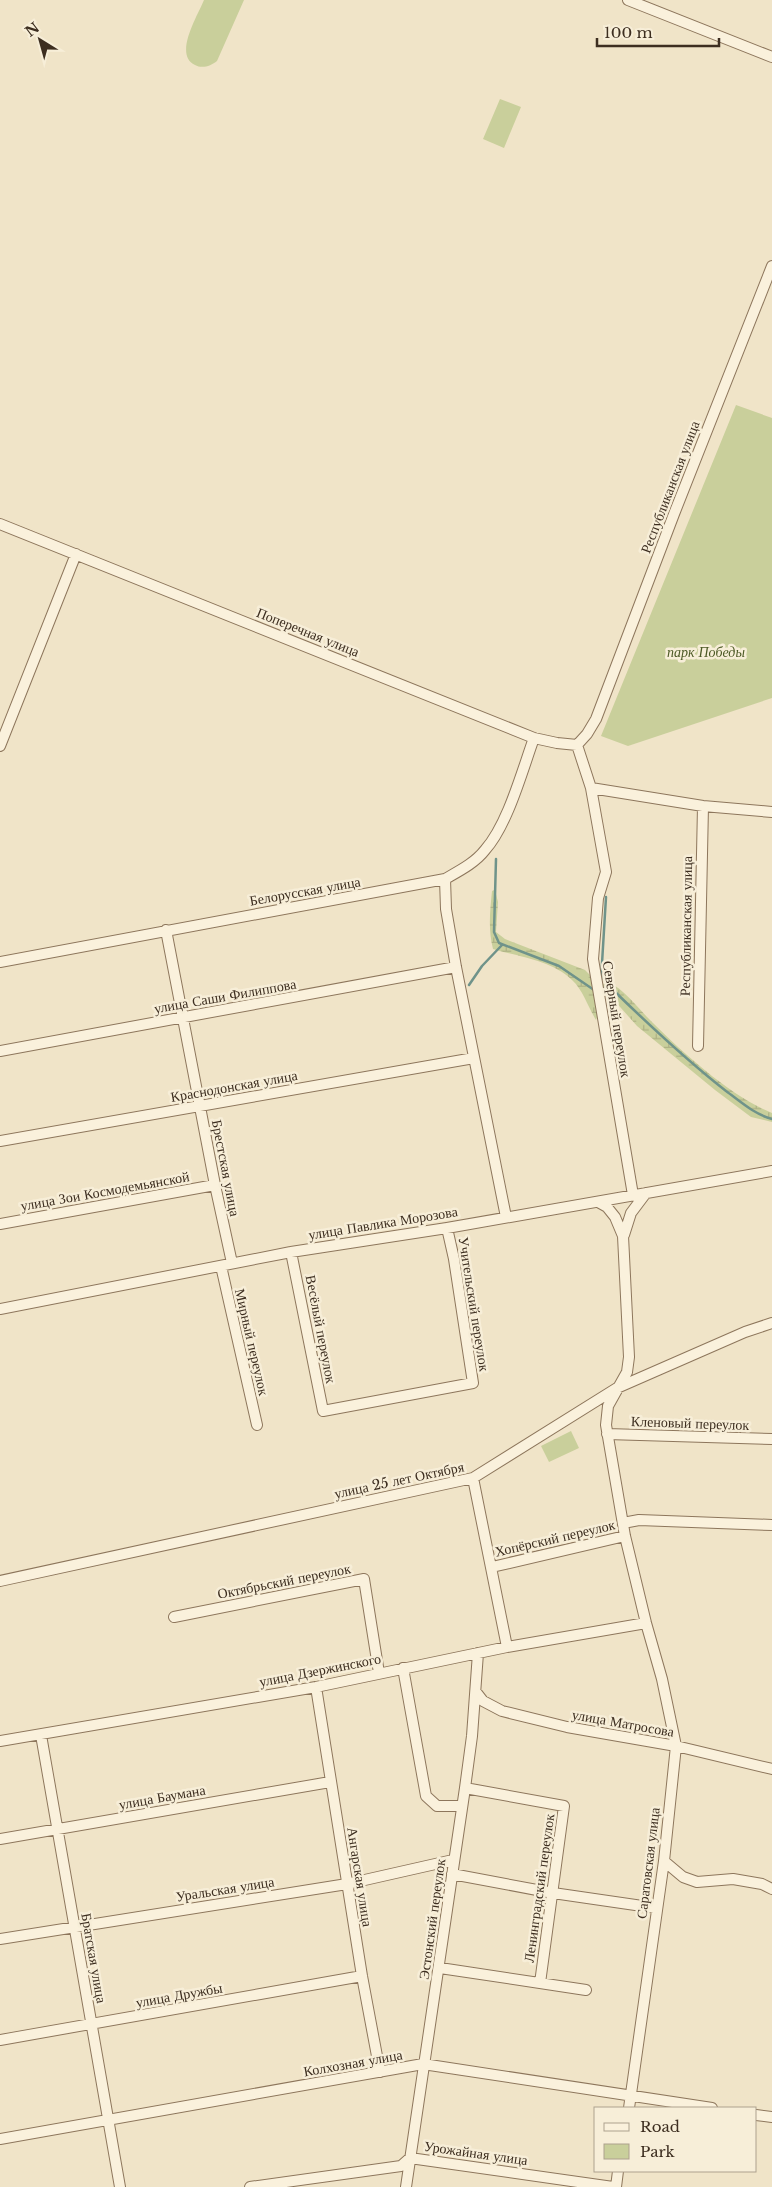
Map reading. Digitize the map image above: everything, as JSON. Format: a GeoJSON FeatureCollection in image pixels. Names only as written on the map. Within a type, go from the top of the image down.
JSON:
{"type":"FeatureCollection","features":[{"type":"Feature","properties":{"kind":"street"},"geometry":{"type":"LineString","coordinates":[[628,0],[772,58]]}},
{"type":"Feature","properties":{"kind":"street","name":"Республиканская улица"},"geometry":{"type":"LineString","coordinates":[[577,745],[587,734],[596,719],[674,514],[772,266]]}},
{"type":"Feature","properties":{"kind":"street","name":"Поперечная улица"},"geometry":{"type":"LineString","coordinates":[[0,524],[534,738],[577,745]]}},
{"type":"Feature","properties":{"kind":"street"},"geometry":{"type":"LineString","coordinates":[[0,746],[76,554]]}},
{"type":"Feature","properties":{"kind":"street","name":"Белорусская улица"},"geometry":{"type":"LineString","coordinates":[[0,962],[445,879],[480,856],[493,840],[502,824],[534,738]]}},
{"type":"Feature","properties":{"kind":"street","name":"Северный переулок"},"geometry":{"type":"LineString","coordinates":[[577,745],[592,788],[606,872],[598,898],[593,959],[632,1195]]}},
{"type":"Feature","properties":{"kind":"street"},"geometry":{"type":"LineString","coordinates":[[592,788],[702,806],[772,812]]}},
{"type":"Feature","properties":{"kind":"street","name":"Республиканская улица"},"geometry":{"type":"LineString","coordinates":[[698,1046],[702,806]]}},
{"type":"Feature","properties":{"kind":"street"},"geometry":{"type":"LineString","coordinates":[[445,879],[446,909],[456,967],[506,1217]]}},
{"type":"Feature","properties":{"kind":"street","name":"Брестская улица"},"geometry":{"type":"LineString","coordinates":[[166,930],[232,1264]]}},
{"type":"Feature","properties":{"kind":"street","name":"улица Саши Филиппова"},"geometry":{"type":"LineString","coordinates":[[0,1051],[456,967]]}},
{"type":"Feature","properties":{"kind":"street","name":"Краснодонская улица"},"geometry":{"type":"LineString","coordinates":[[0,1142],[200,1105],[474,1058]]}},
{"type":"Feature","properties":{"kind":"street","name":"улица Павлика Морозова"},"geometry":{"type":"LineString","coordinates":[[0,1309],[291,1252],[447,1228],[772,1171]]}},
{"type":"Feature","properties":{"kind":"street","name":"улица Зои Космодемьянской"},"geometry":{"type":"LineString","coordinates":[[0,1224],[215,1185]]}},
{"type":"Feature","properties":{"kind":"street"},"geometry":{"type":"LineString","coordinates":[[623,1236],[631,1213],[646,1193]]}},
{"type":"Feature","properties":{"kind":"street"},"geometry":{"type":"LineString","coordinates":[[598,1202],[615,1217],[623,1236]]}},
{"type":"Feature","properties":{"kind":"street","name":"Учительский переулок"},"geometry":{"type":"LineString","coordinates":[[323,1411],[473,1383],[454,1259],[447,1228]]}},
{"type":"Feature","properties":{"kind":"street","name":"Саратовская улица"},"geometry":{"type":"LineString","coordinates":[[623,1236],[629,1365],[605,1418],[622,1523],[646,1623],[662,1679],[676,1746],[664,1861],[629,2107]]}},
{"type":"Feature","properties":{"kind":"street","name":"Весёлый переулок"},"geometry":{"type":"LineString","coordinates":[[291,1252],[323,1411]]}},
{"type":"Feature","properties":{"kind":"street","name":"Мирный переулок"},"geometry":{"type":"LineString","coordinates":[[221,1266],[257,1425]]}},
{"type":"Feature","properties":{"kind":"street","name":"улица 25 лет Октября"},"geometry":{"type":"LineString","coordinates":[[0,1581],[473,1478],[617,1388],[745,1332],[772,1323]]}},
{"type":"Feature","properties":{"kind":"street","name":"Кленовый переулок"},"geometry":{"type":"LineString","coordinates":[[607,1434],[772,1439]]}},
{"type":"Feature","properties":{"kind":"street"},"geometry":{"type":"LineString","coordinates":[[473,1478],[507,1647]]}},
{"type":"Feature","properties":{"kind":"street"},"geometry":{"type":"LineString","coordinates":[[622,1523],[639,1520],[772,1525]]}},
{"type":"Feature","properties":{"kind":"street","name":"Хопёрский переулок"},"geometry":{"type":"LineString","coordinates":[[492,1567],[625,1536]]}},
{"type":"Feature","properties":{"kind":"street","name":"Октябрьский переулок"},"geometry":{"type":"LineString","coordinates":[[174,1616],[364,1579],[379,1673]]}},
{"type":"Feature","properties":{"kind":"street","name":"улица Дзержинского"},"geometry":{"type":"LineString","coordinates":[[0,1741],[316,1687],[507,1647],[646,1623]]}},
{"type":"Feature","properties":{"kind":"street","name":"Эстонский переулок"},"geometry":{"type":"LineString","coordinates":[[406,2187],[423,2064],[440,1968],[453,1860],[465,1788],[476,1692],[478,1653]]}},
{"type":"Feature","properties":{"kind":"street"},"geometry":{"type":"LineString","coordinates":[[403,1668],[426,1796],[437,1806],[462,1806]]}},
{"type":"Feature","properties":{"kind":"street","name":"Ангарская улица"},"geometry":{"type":"LineString","coordinates":[[316,1687],[362,1976],[380,2072]]}},
{"type":"Feature","properties":{"kind":"street","name":"улица Матросова"},"geometry":{"type":"LineString","coordinates":[[476,1692],[483,1701],[502,1710],[567,1727],[676,1746],[772,1769]]}},
{"type":"Feature","properties":{"kind":"street","name":"Братская улица"},"geometry":{"type":"LineString","coordinates":[[41,1734],[120,2187]]}},
{"type":"Feature","properties":{"kind":"street","name":"улица Баумана"},"geometry":{"type":"LineString","coordinates":[[0,1839],[330,1782]]}},
{"type":"Feature","properties":{"kind":"street","name":"Ленинградский переулок"},"geometry":{"type":"LineString","coordinates":[[465,1788],[564,1806],[540,1983]]}},
{"type":"Feature","properties":{"kind":"street","name":"Уральская улица"},"geometry":{"type":"LineString","coordinates":[[0,1939],[347,1884],[453,1860]]}},
{"type":"Feature","properties":{"kind":"street"},"geometry":{"type":"LineString","coordinates":[[664,1861],[683,1877],[697,1882],[733,1879],[762,1884],[772,1889]]}},
{"type":"Feature","properties":{"kind":"street"},"geometry":{"type":"LineString","coordinates":[[452,1874],[553,1893],[656,1908]]}},
{"type":"Feature","properties":{"kind":"street","name":"Ленинградский переулок"},"geometry":{"type":"LineString","coordinates":[[440,1968],[586,1990]]}},
{"type":"Feature","properties":{"kind":"street","name":"улица Дружбы"},"geometry":{"type":"LineString","coordinates":[[0,2040],[362,1976]]}},
{"type":"Feature","properties":{"kind":"street","name":"Колхозная улица"},"geometry":{"type":"LineString","coordinates":[[0,2139],[423,2064],[705,2107]]}},
{"type":"Feature","properties":{"kind":"street"},"geometry":{"type":"LineString","coordinates":[[757,2115],[772,2117]]}},
{"type":"Feature","properties":{"kind":"street","name":"Урожайная улица"},"geometry":{"type":"LineString","coordinates":[[250,2187],[401,2166],[410,2158],[615,2187]]}},
{"type":"Feature","properties":{"kind":"street"},"geometry":{"type":"LineString","coordinates":[[615,2187],[618,2172]]}},
{"type":"Feature","properties":{"kind":"green space"},"geometry":{"type":"Polygon","coordinates":[[[204,0],[244,0],[217,61],[209,66],[201,67],[189,60],[186,53],[189,34],[204,0]]]}},
{"type":"Feature","properties":{"kind":"green space"},"geometry":{"type":"Polygon","coordinates":[[[500,99],[521,107],[504,148],[483,139],[500,99]]]}},
{"type":"Feature","properties":{"kind":"green space","name":"парк Победы"},"geometry":{"type":"Polygon","coordinates":[[[736,405],[772,418],[772,698],[628,746],[601,736],[736,405]]]}},
{"type":"Feature","properties":{"kind":"green space"},"geometry":{"type":"Polygon","coordinates":[[[495,890],[498,902],[496,932],[505,939],[585,970],[591,976],[598,1015],[596,1020],[579,989],[564,973],[545,964],[493,949],[490,935],[490,913],[492,891],[495,890]]]}},
{"type":"Feature","properties":{"kind":"green space"},"geometry":{"type":"Polygon","coordinates":[[[608,982],[626,995],[665,1035],[709,1074],[741,1097],[772,1113],[772,1122],[751,1117],[637,1026],[613,999],[601,993],[602,985],[608,982]]]}},
{"type":"Feature","properties":{"kind":"green space"},"geometry":{"type":"Polygon","coordinates":[[[571,1431],[579,1448],[549,1462],[541,1446],[571,1431]]]}},
{"type":"Feature","properties":{"kind":"waterway"},"geometry":{"type":"LineString","coordinates":[[496,859],[494,932],[499,943],[559,966],[594,990]]}},
{"type":"Feature","properties":{"kind":"waterway"},"geometry":{"type":"LineString","coordinates":[[601,980],[606,897]]}},
{"type":"Feature","properties":{"kind":"waterway"},"geometry":{"type":"LineString","coordinates":[[469,985],[482,966],[502,945]]}},
{"type":"Feature","properties":{"kind":"waterway"},"geometry":{"type":"LineString","coordinates":[[601,989],[611,988],[667,1041],[711,1079],[748,1107],[772,1119]]}}]}
